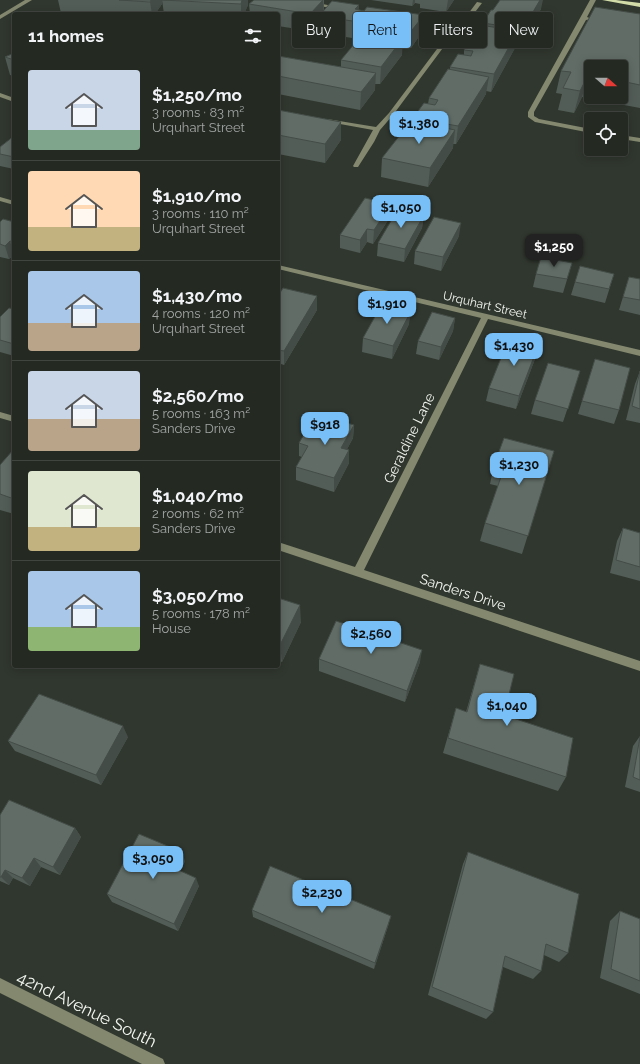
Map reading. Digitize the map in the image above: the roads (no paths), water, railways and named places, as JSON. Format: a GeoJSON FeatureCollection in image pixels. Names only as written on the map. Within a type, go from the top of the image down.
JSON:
{"type":"FeatureCollection","features":[{"type":"Feature","properties":{"kind":"main road"},"geometry":{"type":"LineString","coordinates":[[605,0],[640,5]]}},
{"type":"Feature","properties":{"kind":"street"},"geometry":{"type":"LineString","coordinates":[[0,18],[29,0]]}},
{"type":"Feature","properties":{"kind":"street"},"geometry":{"type":"LineString","coordinates":[[293,0],[348,9]]}},
{"type":"Feature","properties":{"kind":"street"},"geometry":{"type":"LineString","coordinates":[[584,130],[537,121],[531,117],[531,112],[593,0]]}},
{"type":"Feature","properties":{"kind":"street"},"geometry":{"type":"LineString","coordinates":[[472,12],[479,3]]}},
{"type":"Feature","properties":{"kind":"street"},"geometry":{"type":"LineString","coordinates":[[584,18],[598,20]]}},
{"type":"Feature","properties":{"kind":"street"},"geometry":{"type":"LineString","coordinates":[[356,166],[377,129],[391,114],[440,48]]}},
{"type":"Feature","properties":{"kind":"street"},"geometry":{"type":"LineString","coordinates":[[0,95],[12,99]]}},
{"type":"Feature","properties":{"kind":"street"},"geometry":{"type":"LineString","coordinates":[[323,119],[377,129]]}},
{"type":"Feature","properties":{"kind":"street"},"geometry":{"type":"LineString","coordinates":[[628,138],[640,140]]}},
{"type":"Feature","properties":{"kind":"street"},"geometry":{"type":"LineString","coordinates":[[0,200],[12,203]]}},
{"type":"Feature","properties":{"kind":"street","name":"Urquhart Street"},"geometry":{"type":"LineString","coordinates":[[280,267],[640,353]]}},
{"type":"Feature","properties":{"kind":"street","name":"Geraldine Lane"},"geometry":{"type":"LineString","coordinates":[[358,572],[485,317]]}},
{"type":"Feature","properties":{"kind":"street"},"geometry":{"type":"LineString","coordinates":[[0,415],[12,418]]}},
{"type":"Feature","properties":{"kind":"street","name":"Sanders Drive"},"geometry":{"type":"LineString","coordinates":[[280,547],[640,666]]}},
{"type":"Feature","properties":{"kind":"street","name":"42nd Avenue South"},"geometry":{"type":"LineString","coordinates":[[0,986],[158,1064]]}}]}
